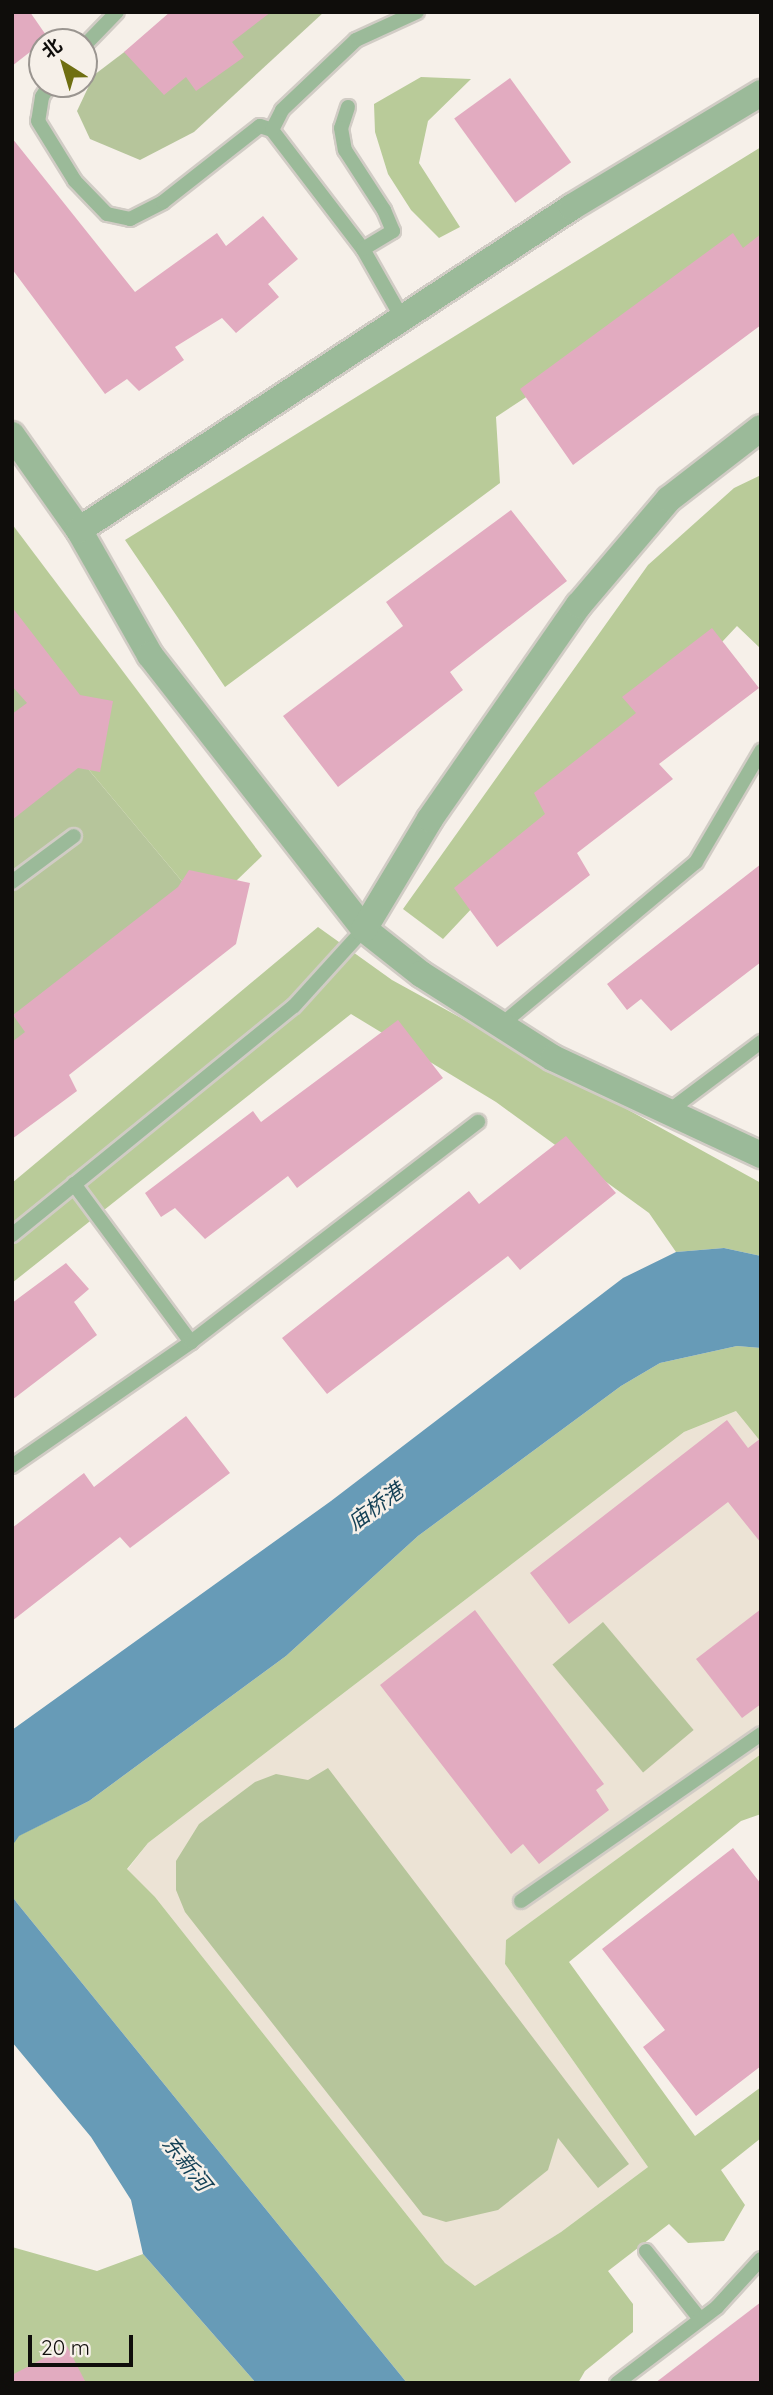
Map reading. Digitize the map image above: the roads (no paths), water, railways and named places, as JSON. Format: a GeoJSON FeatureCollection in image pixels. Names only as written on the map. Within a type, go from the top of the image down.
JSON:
{"type":"FeatureCollection","features":[{"type":"Feature","properties":{"kind":"street"},"geometry":{"type":"LineString","coordinates":[[79,530],[572,207],[761,93]]}},
{"type":"Feature","properties":{"kind":"street"},"geometry":{"type":"LineString","coordinates":[[364,929],[430,818],[579,605],[669,499],[761,428]]}},
{"type":"Feature","properties":{"kind":"street"},"geometry":{"type":"LineString","coordinates":[[12,435],[79,530],[150,655],[364,929],[421,974],[552,1058],[761,1155]]}},
{"type":"Feature","properties":{"kind":"lane"},"geometry":{"type":"LineString","coordinates":[[98,32],[117,12]]}},
{"type":"Feature","properties":{"kind":"lane"},"geometry":{"type":"LineString","coordinates":[[272,130],[282,110],[356,40],[417,12]]}},
{"type":"Feature","properties":{"kind":"lane"},"geometry":{"type":"LineString","coordinates":[[42,98],[38,121],[75,181],[107,215],[130,219],[163,202],[260,126],[272,130],[363,249],[402,318]]}},
{"type":"Feature","properties":{"kind":"lane"},"geometry":{"type":"LineString","coordinates":[[348,107],[341,128],[345,150],[393,231],[363,249]]}},
{"type":"Feature","properties":{"kind":"lane"},"geometry":{"type":"LineString","coordinates":[[501,1025],[696,862],[761,751]]}},
{"type":"Feature","properties":{"kind":"lane"},"geometry":{"type":"LineString","coordinates":[[12,882],[74,836]]}},
{"type":"Feature","properties":{"kind":"lane"},"geometry":{"type":"LineString","coordinates":[[12,1235],[293,1006],[364,929]]}},
{"type":"Feature","properties":{"kind":"lane"},"geometry":{"type":"LineString","coordinates":[[669,1111],[761,1042]]}},
{"type":"Feature","properties":{"kind":"lane"},"geometry":{"type":"LineString","coordinates":[[12,1466],[191,1342],[478,1122]]}},
{"type":"Feature","properties":{"kind":"lane"},"geometry":{"type":"LineString","coordinates":[[75,1184],[191,1342]]}},
{"type":"Feature","properties":{"kind":"lane"},"geometry":{"type":"LineString","coordinates":[[521,1902],[761,1734]]}},
{"type":"Feature","properties":{"kind":"lane"},"geometry":{"type":"LineString","coordinates":[[646,2251],[700,2319]]}},
{"type":"Feature","properties":{"kind":"lane"},"geometry":{"type":"LineString","coordinates":[[617,2383],[700,2319],[761,2259]]}},
{"type":"Feature","properties":{"kind":"water","name":"庙桥港"},"geometry":{"type":"Polygon","coordinates":[[[724,1248],[761,1256],[761,1348],[737,1346],[660,1363],[621,1386],[418,1536],[286,1656],[89,1801],[19,1836],[12,1846],[12,1730],[331,1501],[623,1278],[676,1252],[724,1248]]]}},
{"type":"Feature","properties":{"kind":"water","name":"东新河"},"geometry":{"type":"Polygon","coordinates":[[[12,1896],[407,2383],[256,2383],[143,2254],[131,2200],[91,2137],[12,2042],[12,1896]]]}}]}
